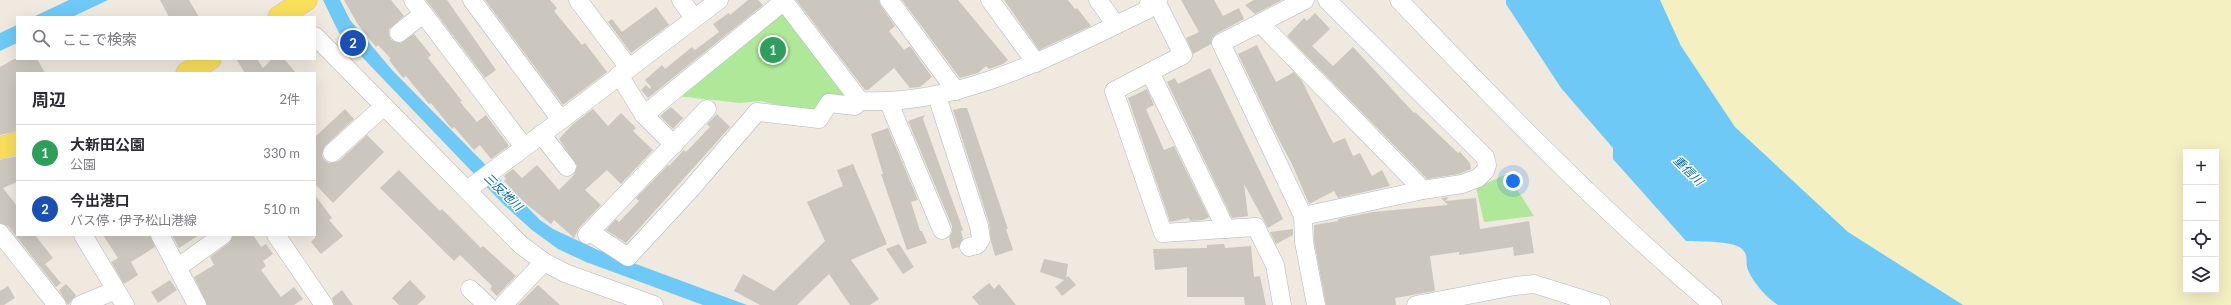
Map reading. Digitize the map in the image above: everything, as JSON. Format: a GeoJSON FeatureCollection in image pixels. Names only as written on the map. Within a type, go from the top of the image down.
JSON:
{"type":"FeatureCollection","features":[{"type":"Feature","properties":{"kind":"main road"},"geometry":{"type":"LineString","coordinates":[[190,72],[208,60]]}},
{"type":"Feature","properties":{"kind":"main road"},"geometry":{"type":"LineString","coordinates":[[0,148],[16,143]]}},
{"type":"Feature","properties":{"kind":"street"},"geometry":{"type":"LineString","coordinates":[[472,0],[561,120]]}},
{"type":"Feature","properties":{"kind":"street"},"geometry":{"type":"LineString","coordinates":[[578,0],[624,72],[644,115],[674,145]]}},
{"type":"Feature","properties":{"kind":"street"},"geometry":{"type":"LineString","coordinates":[[681,0],[694,18]]}},
{"type":"Feature","properties":{"kind":"street"},"geometry":{"type":"LineString","coordinates":[[470,188],[719,0]]}},
{"type":"Feature","properties":{"kind":"street"},"geometry":{"type":"LineString","coordinates":[[644,115],[783,0],[860,101],[889,103],[937,96],[956,91],[1036,63],[1147,10],[1154,0],[1183,55],[1114,91],[1163,233],[1256,227],[1275,266],[1282,305]]}},
{"type":"Feature","properties":{"kind":"street"},"geometry":{"type":"LineString","coordinates":[[889,0],[956,91]]}},
{"type":"Feature","properties":{"kind":"street"},"geometry":{"type":"LineString","coordinates":[[990,0],[1036,63]]}},
{"type":"Feature","properties":{"kind":"street"},"geometry":{"type":"LineString","coordinates":[[1098,0],[1116,25]]}},
{"type":"Feature","properties":{"kind":"street"},"geometry":{"type":"LineString","coordinates":[[1305,0],[1221,43],[1303,216],[1304,242],[1316,305]]}},
{"type":"Feature","properties":{"kind":"street"},"geometry":{"type":"LineString","coordinates":[[1303,216],[1423,190],[1462,184],[1478,178],[1485,171],[1487,165],[1485,157],[1327,0]]}},
{"type":"Feature","properties":{"kind":"street"},"geometry":{"type":"LineString","coordinates":[[1399,0],[1530,134],[1618,221],[1659,259],[1713,305]]}},
{"type":"Feature","properties":{"kind":"street"},"geometry":{"type":"LineString","coordinates":[[399,33],[418,7],[524,147]]}},
{"type":"Feature","properties":{"kind":"street"},"geometry":{"type":"LineString","coordinates":[[1260,23],[1423,190]]}},
{"type":"Feature","properties":{"kind":"street"},"geometry":{"type":"LineString","coordinates":[[316,37],[384,106],[470,188],[522,245],[544,262],[565,273],[654,305]]}},
{"type":"Feature","properties":{"kind":"street"},"geometry":{"type":"LineString","coordinates":[[1150,72],[1226,229]]}},
{"type":"Feature","properties":{"kind":"street"},"geometry":{"type":"LineString","coordinates":[[937,96],[979,226],[981,239],[977,245],[969,247]]}},
{"type":"Feature","properties":{"kind":"street"},"geometry":{"type":"LineString","coordinates":[[706,109],[674,145],[589,233],[628,257],[690,190],[757,112],[820,119],[829,104],[855,106],[860,101]]}},
{"type":"Feature","properties":{"kind":"street"},"geometry":{"type":"LineString","coordinates":[[889,103],[928,212],[942,230]]}},
{"type":"Feature","properties":{"kind":"street"},"geometry":{"type":"LineString","coordinates":[[333,154],[384,106]]}},
{"type":"Feature","properties":{"kind":"street"},"geometry":{"type":"LineString","coordinates":[[541,134],[567,167]]}},
{"type":"Feature","properties":{"kind":"street"},"geometry":{"type":"LineString","coordinates":[[0,234],[57,305]]}},
{"type":"Feature","properties":{"kind":"street"},"geometry":{"type":"LineString","coordinates":[[84,236],[125,305]]}},
{"type":"Feature","properties":{"kind":"street"},"geometry":{"type":"LineString","coordinates":[[161,236],[197,305]]}},
{"type":"Feature","properties":{"kind":"street"},"geometry":{"type":"LineString","coordinates":[[177,268],[222,236]]}},
{"type":"Feature","properties":{"kind":"street"},"geometry":{"type":"LineString","coordinates":[[277,236],[315,302]]}},
{"type":"Feature","properties":{"kind":"street"},"geometry":{"type":"LineString","coordinates":[[503,305],[544,262]]}},
{"type":"Feature","properties":{"kind":"street"},"geometry":{"type":"LineString","coordinates":[[1416,305],[1515,286],[1534,284],[1601,305]]}},
{"type":"Feature","properties":{"kind":"street"},"geometry":{"type":"LineString","coordinates":[[470,289],[487,305]]}},
{"type":"Feature","properties":{"kind":"street"},"geometry":{"type":"LineString","coordinates":[[80,305],[116,290]]}},
{"type":"Feature","properties":{"kind":"green space"},"geometry":{"type":"Polygon","coordinates":[[[784,7],[850,92],[819,115],[761,101],[740,103],[668,95],[784,7]]]}},
{"type":"Feature","properties":{"kind":"green space"},"geometry":{"type":"Polygon","coordinates":[[[1507,174],[1534,216],[1484,222],[1476,188],[1507,174]]]}},
{"type":"Feature","properties":{"kind":"sand"},"geometry":{"type":"Polygon","coordinates":[[[1660,0],[2231,0],[2231,305],[1963,305],[1848,232],[1735,127],[1681,46],[1660,0]]]}},
{"type":"Feature","properties":{"kind":"water"},"geometry":{"type":"Polygon","coordinates":[[[69,0],[108,0],[74,16],[35,16],[69,0]]]}},
{"type":"Feature","properties":{"kind":"water","name":"三反地川"},"geometry":{"type":"Polygon","coordinates":[[[323,0],[340,0],[350,20],[392,70],[540,220],[553,229],[598,250],[747,305],[703,305],[586,262],[558,249],[532,230],[503,204],[339,33],[323,0]]]}},
{"type":"Feature","properties":{"kind":"water","name":"重信川"},"geometry":{"type":"Polygon","coordinates":[[[1506,0],[1660,0],[1681,46],[1735,127],[1848,232],[1963,305],[1778,305],[1757,285],[1747,268],[1745,252],[1739,247],[1725,243],[1686,241],[1613,159],[1613,148],[1561,88],[1506,4],[1506,0]]]}},
{"type":"Feature","properties":{"kind":"water"},"geometry":{"type":"Polygon","coordinates":[[[16,25],[16,43],[0,51],[0,33],[16,25]]]}},
{"type":"Feature","properties":{"kind":"building"},"geometry":{"type":"Polygon","coordinates":[[[160,0],[189,0],[198,16],[168,16],[160,0]]]}},
{"type":"Feature","properties":{"kind":"building"},"geometry":{"type":"Polygon","coordinates":[[[344,0],[391,0],[404,16],[389,29],[391,40],[401,43],[414,34],[431,55],[428,58],[462,101],[460,102],[477,122],[486,115],[509,146],[491,159],[480,145],[474,150],[454,127],[452,129],[431,103],[429,104],[406,76],[403,78],[389,60],[391,59],[378,45],[376,47],[357,23],[344,0]]]}},
{"type":"Feature","properties":{"kind":"building"},"geometry":{"type":"Polygon","coordinates":[[[426,0],[447,0],[496,70],[485,78],[426,0]]]}},
{"type":"Feature","properties":{"kind":"building"},"geometry":{"type":"Polygon","coordinates":[[[485,0],[550,0],[557,8],[554,11],[582,45],[585,43],[607,72],[563,105],[485,0]]]}},
{"type":"Feature","properties":{"kind":"building"},"geometry":{"type":"Polygon","coordinates":[[[748,0],[758,0],[763,5],[648,98],[641,90],[646,85],[650,89],[651,87],[645,80],[662,65],[665,69],[692,47],[695,50],[719,32],[713,24],[729,13],[730,15],[748,0]]]}},
{"type":"Feature","properties":{"kind":"building"},"geometry":{"type":"Polygon","coordinates":[[[796,0],[879,0],[881,6],[895,26],[889,31],[904,50],[910,46],[932,77],[920,87],[910,88],[894,68],[868,90],[865,90],[796,0]]]}},
{"type":"Feature","properties":{"kind":"building"},"geometry":{"type":"Polygon","coordinates":[[[902,0],[958,0],[1008,60],[1003,64],[989,69],[986,66],[978,73],[960,78],[902,0]]]}},
{"type":"Feature","properties":{"kind":"building"},"geometry":{"type":"Polygon","coordinates":[[[1004,0],[1068,0],[1075,9],[1077,8],[1091,26],[1039,50],[1004,0]]]}},
{"type":"Feature","properties":{"kind":"building"},"geometry":{"type":"Polygon","coordinates":[[[1181,0],[1214,0],[1223,16],[1239,8],[1244,19],[1216,34],[1212,38],[1211,44],[1193,54],[1186,38],[1199,32],[1181,0]]]}},
{"type":"Feature","properties":{"kind":"building"},"geometry":{"type":"Polygon","coordinates":[[[1254,0],[1282,0],[1255,14],[1245,5],[1254,0]]]}},
{"type":"Feature","properties":{"kind":"building"},"geometry":{"type":"Polygon","coordinates":[[[656,7],[669,25],[631,53],[608,22],[612,19],[622,32],[656,7]]]}},
{"type":"Feature","properties":{"kind":"building"},"geometry":{"type":"Polygon","coordinates":[[[1315,13],[1330,29],[1312,46],[1333,66],[1353,47],[1414,113],[1415,112],[1458,153],[1460,152],[1470,163],[1471,169],[1459,174],[1427,179],[1287,36],[1304,18],[1307,21],[1315,13]]]}},
{"type":"Feature","properties":{"kind":"building"},"geometry":{"type":"Polygon","coordinates":[[[1257,45],[1276,82],[1294,72],[1302,81],[1333,143],[1345,138],[1353,156],[1360,153],[1372,176],[1382,170],[1390,186],[1338,198],[1334,191],[1309,204],[1292,164],[1238,54],[1257,45]]]}},
{"type":"Feature","properties":{"kind":"building"},"geometry":{"type":"Polygon","coordinates":[[[14,59],[38,60],[44,72],[16,72],[16,131],[0,135],[0,67],[14,59]]]}},
{"type":"Feature","properties":{"kind":"building"},"geometry":{"type":"Polygon","coordinates":[[[237,60],[258,60],[263,68],[271,60],[285,60],[295,72],[244,72],[237,60]]]}},
{"type":"Feature","properties":{"kind":"building"},"geometry":{"type":"Polygon","coordinates":[[[1210,68],[1283,219],[1268,228],[1244,184],[1248,216],[1232,218],[1167,82],[1175,78],[1178,84],[1210,68]]]}},
{"type":"Feature","properties":{"kind":"building"},"geometry":{"type":"Polygon","coordinates":[[[1147,89],[1154,105],[1146,109],[1164,150],[1174,146],[1209,217],[1203,220],[1190,221],[1189,218],[1170,222],[1128,98],[1147,89]]]}},
{"type":"Feature","properties":{"kind":"building"},"geometry":{"type":"Polygon","coordinates":[[[671,107],[683,118],[673,129],[660,116],[671,107]]]}},
{"type":"Feature","properties":{"kind":"building"},"geometry":{"type":"Polygon","coordinates":[[[967,108],[1008,229],[1006,229],[1013,250],[995,256],[991,241],[989,223],[953,110],[967,108]]]}},
{"type":"Feature","properties":{"kind":"building"},"geometry":{"type":"Polygon","coordinates":[[[345,109],[354,119],[325,146],[322,155],[324,160],[329,163],[339,161],[367,135],[384,152],[333,203],[316,185],[316,136],[345,109]]]}},
{"type":"Feature","properties":{"kind":"building"},"geometry":{"type":"Polygon","coordinates":[[[593,109],[608,126],[621,113],[636,128],[633,131],[653,150],[621,184],[607,170],[585,190],[601,205],[579,228],[574,238],[554,220],[551,224],[525,203],[504,181],[506,179],[504,176],[513,169],[522,178],[537,165],[559,190],[574,175],[577,166],[559,139],[573,124],[593,109]]]}},
{"type":"Feature","properties":{"kind":"building"},"geometry":{"type":"Polygon","coordinates":[[[717,114],[730,127],[626,243],[606,230],[616,219],[619,222],[639,201],[636,198],[668,165],[669,166],[684,150],[686,152],[710,127],[707,124],[717,114]]]}},
{"type":"Feature","properties":{"kind":"building"},"geometry":{"type":"Polygon","coordinates":[[[925,115],[923,119],[963,230],[961,231],[963,239],[959,247],[952,249],[949,238],[952,232],[952,226],[908,121],[925,115]]]}},
{"type":"Feature","properties":{"kind":"building"},"geometry":{"type":"Polygon","coordinates":[[[888,128],[918,200],[911,202],[920,231],[922,231],[927,243],[907,250],[881,174],[883,174],[871,134],[888,128]]]}},
{"type":"Feature","properties":{"kind":"building"},"geometry":{"type":"Polygon","coordinates":[[[16,156],[16,182],[3,188],[16,205],[16,236],[36,236],[53,258],[45,264],[61,283],[56,287],[8,226],[0,223],[0,160],[16,156]]]}},
{"type":"Feature","properties":{"kind":"building"},"geometry":{"type":"Polygon","coordinates":[[[853,164],[887,244],[851,260],[879,299],[870,305],[850,305],[829,274],[797,305],[760,305],[734,291],[743,274],[774,291],[825,241],[807,202],[843,186],[837,170],[853,164]]]}},
{"type":"Feature","properties":{"kind":"building"},"geometry":{"type":"Polygon","coordinates":[[[399,170],[440,211],[442,209],[481,248],[483,246],[516,276],[497,296],[490,289],[492,286],[460,255],[454,261],[380,188],[399,170]]]}},
{"type":"Feature","properties":{"kind":"building"},"geometry":{"type":"Polygon","coordinates":[[[316,196],[332,218],[329,220],[343,236],[321,254],[311,242],[315,238],[316,196]]]}},
{"type":"Feature","properties":{"kind":"building"},"geometry":{"type":"Polygon","coordinates":[[[1449,197],[1445,201],[1476,198],[1480,229],[1529,221],[1534,253],[1514,256],[1513,247],[1459,255],[1459,252],[1430,256],[1435,291],[1395,298],[1396,305],[1326,305],[1314,241],[1314,225],[1338,221],[1338,219],[1373,212],[1448,205],[1441,198],[1449,197]]]}},
{"type":"Feature","properties":{"kind":"building"},"geometry":{"type":"Polygon","coordinates":[[[1293,229],[1293,235],[1276,244],[1270,232],[1293,229]]]}},
{"type":"Feature","properties":{"kind":"building"},"geometry":{"type":"Polygon","coordinates":[[[104,236],[150,236],[155,247],[131,262],[138,275],[124,284],[111,262],[118,258],[104,236]]]}},
{"type":"Feature","properties":{"kind":"building"},"geometry":{"type":"Polygon","coordinates":[[[173,236],[197,236],[179,248],[173,236]]]}},
{"type":"Feature","properties":{"kind":"building"},"geometry":{"type":"Polygon","coordinates":[[[232,236],[254,236],[261,247],[266,244],[273,254],[263,261],[266,266],[261,270],[281,297],[294,287],[303,299],[294,305],[207,305],[194,277],[214,265],[210,257],[229,243],[232,236]]]}},
{"type":"Feature","properties":{"kind":"building"},"geometry":{"type":"Polygon","coordinates":[[[899,244],[914,267],[903,274],[886,249],[899,244]]]}},
{"type":"Feature","properties":{"kind":"building"},"geometry":{"type":"Polygon","coordinates":[[[1224,244],[1225,248],[1251,246],[1254,277],[1260,276],[1266,305],[1245,305],[1244,297],[1187,297],[1187,267],[1155,270],[1153,249],[1207,248],[1207,245],[1224,244]]]}},
{"type":"Feature","properties":{"kind":"building"},"geometry":{"type":"Polygon","coordinates":[[[1044,259],[1068,264],[1066,278],[1068,276],[1076,285],[1062,296],[1055,287],[1064,280],[1040,272],[1044,259]]]}},
{"type":"Feature","properties":{"kind":"building"},"geometry":{"type":"Polygon","coordinates":[[[170,280],[177,290],[158,303],[151,292],[170,280]]]}},
{"type":"Feature","properties":{"kind":"building"},"geometry":{"type":"Polygon","coordinates":[[[410,280],[426,297],[417,305],[399,305],[392,298],[410,280]]]}},
{"type":"Feature","properties":{"kind":"building"},"geometry":{"type":"Polygon","coordinates":[[[989,283],[994,289],[999,284],[1016,305],[979,305],[972,297],[989,283]]]}},
{"type":"Feature","properties":{"kind":"building"},"geometry":{"type":"Polygon","coordinates":[[[66,284],[76,295],[68,305],[59,290],[66,284]]]}},
{"type":"Feature","properties":{"kind":"building"},"geometry":{"type":"Polygon","coordinates":[[[538,285],[560,305],[518,305],[538,285]]]}},
{"type":"Feature","properties":{"kind":"building"},"geometry":{"type":"Polygon","coordinates":[[[8,286],[15,298],[4,305],[0,305],[0,291],[8,286]]]}},
{"type":"Feature","properties":{"kind":"building"},"geometry":{"type":"Polygon","coordinates":[[[342,290],[353,305],[334,305],[332,298],[342,290]]]}},
{"type":"Feature","properties":{"kind":"place","name":"今出港口"},"geometry":{"type":"Point","coordinates":[353,43]}},
{"type":"Feature","properties":{"kind":"place","name":"大新田公園"},"geometry":{"type":"Point","coordinates":[773,50]}}]}
